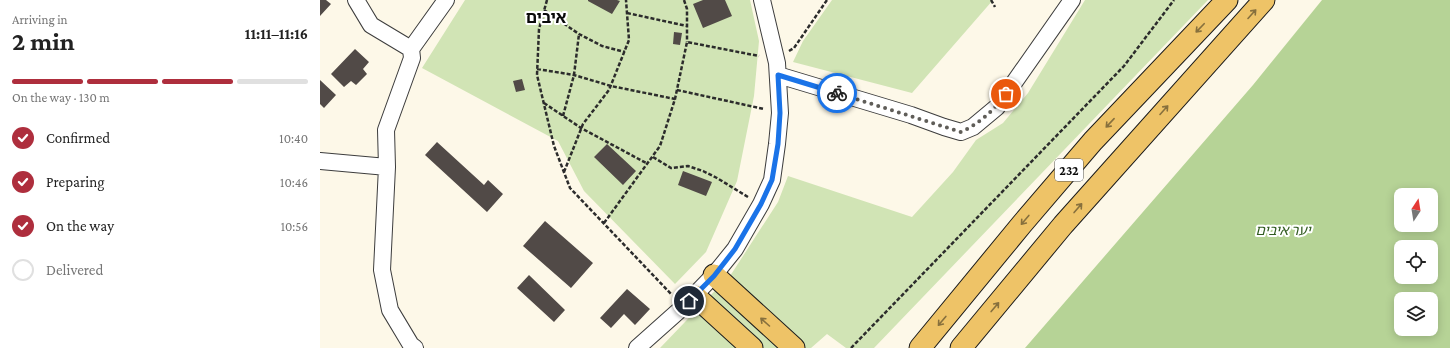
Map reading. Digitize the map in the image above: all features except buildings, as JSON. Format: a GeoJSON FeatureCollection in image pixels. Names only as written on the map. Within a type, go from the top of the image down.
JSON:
{"type":"FeatureCollection","features":[{"type":"Feature","properties":{"kind":"main road","name":"232"},"geometry":{"type":"LineString","coordinates":[[920,348],[1022,224],[1093,141],[1227,0]]}},
{"type":"Feature","properties":{"kind":"main road","name":"232"},"geometry":{"type":"LineString","coordinates":[[961,348],[1068,219],[1264,0]]}},
{"type":"Feature","properties":{"kind":"main road"},"geometry":{"type":"LineString","coordinates":[[714,276],[794,348]]}},
{"type":"Feature","properties":{"kind":"main road"},"geometry":{"type":"LineString","coordinates":[[689,301],[752,348]]}},
{"type":"Feature","properties":{"kind":"street"},"geometry":{"type":"LineString","coordinates":[[356,0],[371,25],[411,49]]}},
{"type":"Feature","properties":{"kind":"street"},"geometry":{"type":"LineString","coordinates":[[415,348],[411,345],[390,310],[382,270],[387,167],[386,130],[412,58],[411,49],[446,0]]}},
{"type":"Feature","properties":{"kind":"street"},"geometry":{"type":"LineString","coordinates":[[637,348],[714,276],[735,249],[761,204],[772,180],[778,144],[780,113],[777,67],[762,0]]}},
{"type":"Feature","properties":{"kind":"street"},"geometry":{"type":"LineString","coordinates":[[777,67],[961,132],[973,127],[997,107],[1072,0]]}},
{"type":"Feature","properties":{"kind":"street"},"geometry":{"type":"LineString","coordinates":[[320,161],[387,167]]}},
{"type":"Feature","properties":{"kind":"path"},"geometry":{"type":"LineString","coordinates":[[547,0],[539,29],[537,75],[554,146],[570,188],[604,223],[689,301]]}},
{"type":"Feature","properties":{"kind":"path"},"geometry":{"type":"LineString","coordinates":[[564,172],[583,124],[609,90],[625,52],[629,40],[626,0]]}},
{"type":"Feature","properties":{"kind":"path"},"geometry":{"type":"LineString","coordinates":[[604,223],[660,146],[675,99],[687,42],[687,8],[684,0]]}},
{"type":"Feature","properties":{"kind":"path"},"geometry":{"type":"LineString","coordinates":[[687,42],[777,67],[794,48],[827,0]]}},
{"type":"Feature","properties":{"kind":"path"},"geometry":{"type":"LineString","coordinates":[[992,0],[995,7]]}},
{"type":"Feature","properties":{"kind":"path"},"geometry":{"type":"LineString","coordinates":[[851,348],[1124,66],[1174,0]]}},
{"type":"Feature","properties":{"kind":"path"},"geometry":{"type":"LineString","coordinates":[[544,10],[579,34],[602,46],[625,52]]}},
{"type":"Feature","properties":{"kind":"path"},"geometry":{"type":"LineString","coordinates":[[627,13],[687,26]]}},
{"type":"Feature","properties":{"kind":"path"},"geometry":{"type":"LineString","coordinates":[[563,116],[574,75],[579,34]]}},
{"type":"Feature","properties":{"kind":"path"},"geometry":{"type":"LineString","coordinates":[[537,69],[574,75],[611,86],[675,99]]}},
{"type":"Feature","properties":{"kind":"path"},"geometry":{"type":"LineString","coordinates":[[676,90],[780,113]]}},
{"type":"Feature","properties":{"kind":"path"},"geometry":{"type":"LineString","coordinates":[[543,103],[581,128],[648,164]]}},
{"type":"Feature","properties":{"kind":"path"},"geometry":{"type":"LineString","coordinates":[[653,157],[671,168],[688,166],[703,171],[761,204]]}},
{"type":"Feature","properties":{"kind":"green space"},"geometry":{"type":"Polygon","coordinates":[[[465,0],[750,0],[759,41],[754,96],[737,181],[706,252],[675,284],[584,191],[558,141],[422,68],[465,0]]]}},
{"type":"Feature","properties":{"kind":"green space"},"geometry":{"type":"Polygon","coordinates":[[[832,0],[993,0],[912,93],[793,62],[803,41],[832,0]]]}},
{"type":"Feature","properties":{"kind":"green space"},"geometry":{"type":"Polygon","coordinates":[[[1085,0],[1208,0],[874,348],[846,348],[827,334],[811,348],[660,348],[732,273],[778,202],[788,176],[912,217],[953,172],[976,140],[1003,123],[1028,93],[1085,0]]]}},
{"type":"Feature","properties":{"kind":"green space","name":"יער איבים"},"geometry":{"type":"Polygon","coordinates":[[[1322,0],[1450,0],[1450,348],[1025,348],[1253,85],[1322,0]]]}},
{"type":"Feature","properties":{"kind":"way so far"},"geometry":{"type":"LineString","coordinates":[[837,93],[911,115],[961,132],[973,127],[997,107],[1006,94]]}},
{"type":"Feature","properties":{"kind":"district","name":"איבים"},"geometry":{"type":"Point","coordinates":[546,17]}},
{"type":"Feature","properties":{"kind":"route"},"geometry":{"type":"LineString","coordinates":[[689,301],[714,276],[735,249],[761,204],[772,180],[778,144],[780,113],[778,75],[837,93]]}}]}
